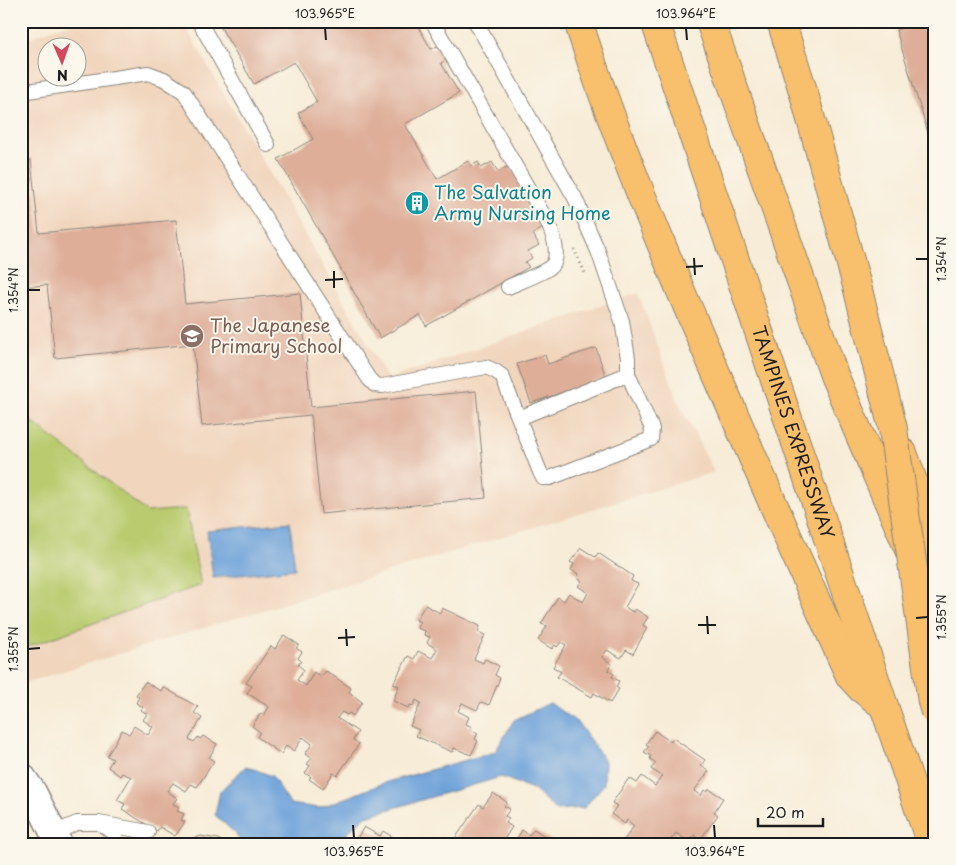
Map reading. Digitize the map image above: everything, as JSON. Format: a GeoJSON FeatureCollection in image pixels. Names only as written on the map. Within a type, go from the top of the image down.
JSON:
{"type":"FeatureCollection","features":[{"type":"Feature","properties":{"kind":"highway"},"geometry":{"type":"LineString","coordinates":[[578,21],[656,235],[786,534],[850,676],[862,690],[884,706]]}},
{"type":"Feature","properties":{"kind":"highway","name":"TAMPINES EXPRESSWAY"},"geometry":{"type":"LineString","coordinates":[[655,21],[931,844]]}},
{"type":"Feature","properties":{"kind":"highway"},"geometry":{"type":"LineString","coordinates":[[710,21],[834,375],[935,610]]}},
{"type":"Feature","properties":{"kind":"highway"},"geometry":{"type":"LineString","coordinates":[[780,21],[809,115],[895,429],[935,544]]}},
{"type":"Feature","properties":{"kind":"highway"},"geometry":{"type":"LineString","coordinates":[[780,21],[804,94],[856,282],[893,429],[935,712]]}},
{"type":"Feature","properties":{"kind":"street"},"geometry":{"type":"LineString","coordinates":[[21,775],[57,838]]}},
{"type":"Feature","properties":{"kind":"lane"},"geometry":{"type":"LineString","coordinates":[[199,21],[268,145]]}},
{"type":"Feature","properties":{"kind":"lane"},"geometry":{"type":"LineString","coordinates":[[432,21],[554,235],[556,250],[554,263],[542,272],[508,287]]}},
{"type":"Feature","properties":{"kind":"lane"},"geometry":{"type":"LineString","coordinates":[[21,92],[148,74],[164,79],[184,92],[369,379],[375,385],[382,386],[486,367],[495,370],[502,376],[543,478],[550,478],[651,439],[652,428],[628,374],[627,345],[622,320],[598,251],[575,198],[475,21]]}},
{"type":"Feature","properties":{"kind":"lane"},"geometry":{"type":"LineString","coordinates":[[519,418],[628,374]]}},
{"type":"Feature","properties":{"kind":"lane"},"geometry":{"type":"LineString","coordinates":[[57,838],[77,824],[99,823],[148,832]]}},
{"type":"Feature","properties":{"kind":"lane"},"geometry":{"type":"LineString","coordinates":[[99,823],[114,834],[114,844]]}},
{"type":"Feature","properties":{"kind":"path"},"geometry":{"type":"LineString","coordinates":[[21,25],[32,21]]}},
{"type":"Feature","properties":{"kind":"shaded area","name":"The Japanese Primary School"},"geometry":{"type":"Polygon","coordinates":[[[76,21],[182,21],[388,379],[638,293],[679,403],[714,472],[21,684],[21,40],[76,21]]]}},
{"type":"Feature","properties":{"kind":"green space"},"geometry":{"type":"Polygon","coordinates":[[[21,413],[147,512],[186,509],[201,585],[21,649],[21,413]]]}},
{"type":"Feature","properties":{"kind":"water"},"geometry":{"type":"Polygon","coordinates":[[[290,522],[295,569],[213,578],[207,531],[290,522]]]}},
{"type":"Feature","properties":{"kind":"water"},"geometry":{"type":"Polygon","coordinates":[[[550,703],[578,723],[605,761],[604,784],[584,808],[556,810],[533,789],[501,777],[366,816],[347,833],[343,844],[242,844],[236,834],[215,815],[220,791],[246,766],[272,776],[290,804],[319,808],[387,782],[495,752],[514,720],[550,703]]]}},
{"type":"Feature","properties":{"kind":"building","name":"The Salvation Army Nursing Home"},"geometry":{"type":"Polygon","coordinates":[[[217,21],[415,21],[431,49],[440,45],[448,58],[441,63],[459,93],[405,124],[437,179],[468,161],[471,166],[478,162],[481,168],[492,162],[498,172],[510,165],[546,226],[533,234],[539,245],[528,251],[532,258],[525,262],[529,267],[426,326],[420,315],[380,338],[278,159],[313,139],[298,113],[317,102],[294,62],[254,84],[217,21]]]}},
{"type":"Feature","properties":{"kind":"building"},"geometry":{"type":"Polygon","coordinates":[[[925,21],[935,21],[934,152],[896,30],[925,21]]]}},
{"type":"Feature","properties":{"kind":"building"},"geometry":{"type":"Polygon","coordinates":[[[31,160],[39,233],[176,220],[185,304],[300,293],[311,407],[476,391],[486,498],[321,514],[311,415],[202,426],[193,344],[55,358],[47,285],[21,287],[21,161],[31,160]]]}},
{"type":"Feature","properties":{"kind":"building"},"geometry":{"type":"Polygon","coordinates":[[[596,348],[606,377],[531,403],[517,364],[545,355],[548,364],[596,348]]]}},
{"type":"Feature","properties":{"kind":"building"},"geometry":{"type":"Polygon","coordinates":[[[581,548],[595,557],[598,553],[633,576],[631,581],[638,584],[625,607],[633,612],[635,609],[648,617],[643,625],[647,628],[633,654],[626,650],[621,658],[607,650],[602,657],[612,664],[608,670],[614,674],[612,677],[619,681],[616,687],[619,689],[610,703],[594,693],[592,697],[557,677],[561,672],[553,667],[566,645],[561,642],[552,649],[538,640],[547,626],[541,624],[558,597],[564,601],[569,593],[583,602],[588,593],[578,586],[582,581],[577,578],[579,574],[571,570],[574,564],[570,562],[581,548]]]}},
{"type":"Feature","properties":{"kind":"building"},"geometry":{"type":"Polygon","coordinates":[[[425,605],[440,613],[442,608],[480,626],[478,632],[485,635],[474,659],[483,663],[485,659],[499,666],[495,675],[500,678],[489,705],[481,702],[477,710],[462,703],[458,711],[469,717],[466,724],[472,727],[470,730],[478,733],[475,739],[478,741],[471,755],[454,748],[452,752],[416,736],[419,730],[410,726],[421,703],[416,700],[413,706],[410,705],[408,708],[393,701],[399,686],[393,684],[408,656],[414,659],[418,651],[432,658],[437,649],[427,643],[430,637],[424,635],[425,631],[417,628],[420,622],[416,620],[425,605]]]}},
{"type":"Feature","properties":{"kind":"building"},"geometry":{"type":"Polygon","coordinates":[[[284,635],[299,645],[296,648],[302,652],[298,658],[301,661],[298,665],[304,670],[297,680],[306,686],[314,672],[321,677],[326,671],[351,688],[349,692],[362,702],[353,716],[342,712],[337,718],[358,732],[353,740],[359,744],[337,776],[333,773],[323,789],[309,779],[311,777],[305,773],[310,766],[307,764],[312,758],[305,754],[312,744],[303,737],[294,751],[286,746],[281,754],[257,737],[260,732],[252,726],[261,713],[264,715],[269,707],[247,693],[252,686],[246,683],[271,646],[275,649],[284,635]]]}},
{"type":"Feature","properties":{"kind":"building"},"geometry":{"type":"Polygon","coordinates":[[[145,682],[161,691],[163,687],[198,707],[194,713],[202,718],[189,739],[194,742],[198,737],[200,739],[203,736],[217,744],[209,758],[214,761],[197,787],[191,784],[186,791],[173,783],[167,791],[177,798],[173,804],[179,807],[177,811],[184,814],[181,820],[185,822],[175,836],[160,827],[157,831],[122,809],[125,804],[117,800],[131,777],[122,773],[120,776],[108,767],[113,759],[107,756],[122,730],[129,734],[134,726],[148,735],[153,727],[143,720],[147,714],[141,710],[143,707],[136,703],[139,697],[136,695],[145,682]]]}},
{"type":"Feature","properties":{"kind":"building"},"geometry":{"type":"Polygon","coordinates":[[[655,731],[671,742],[673,738],[705,760],[701,766],[709,771],[694,791],[701,796],[704,790],[707,792],[709,789],[723,798],[714,812],[718,815],[700,840],[694,835],[689,842],[676,833],[670,841],[674,844],[621,844],[634,826],[627,820],[625,824],[611,814],[617,806],[612,803],[629,778],[637,783],[642,776],[655,786],[662,776],[651,769],[656,763],[650,759],[651,756],[644,752],[649,746],[646,744],[655,731]]]}},
{"type":"Feature","properties":{"kind":"building"},"geometry":{"type":"Polygon","coordinates":[[[493,793],[507,802],[504,806],[510,809],[505,816],[509,818],[506,823],[512,827],[505,838],[514,843],[522,830],[529,835],[534,829],[556,844],[459,844],[454,840],[479,804],[483,807],[493,793]]]}},
{"type":"Feature","properties":{"kind":"building"},"geometry":{"type":"Polygon","coordinates":[[[364,827],[380,836],[383,831],[404,844],[358,844],[359,842],[356,840],[364,827]]]}},
{"type":"Feature","properties":{"kind":"building"},"geometry":{"type":"Polygon","coordinates":[[[201,836],[218,839],[227,844],[174,844],[201,836]]]}},
{"type":"Feature","properties":{"kind":"place","name":"The Salvation Army Nursing Home"},"geometry":{"type":"Point","coordinates":[417,203]}},
{"type":"Feature","properties":{"kind":"place","name":"The Japanese Primary School"},"geometry":{"type":"Point","coordinates":[192,336]}}]}
